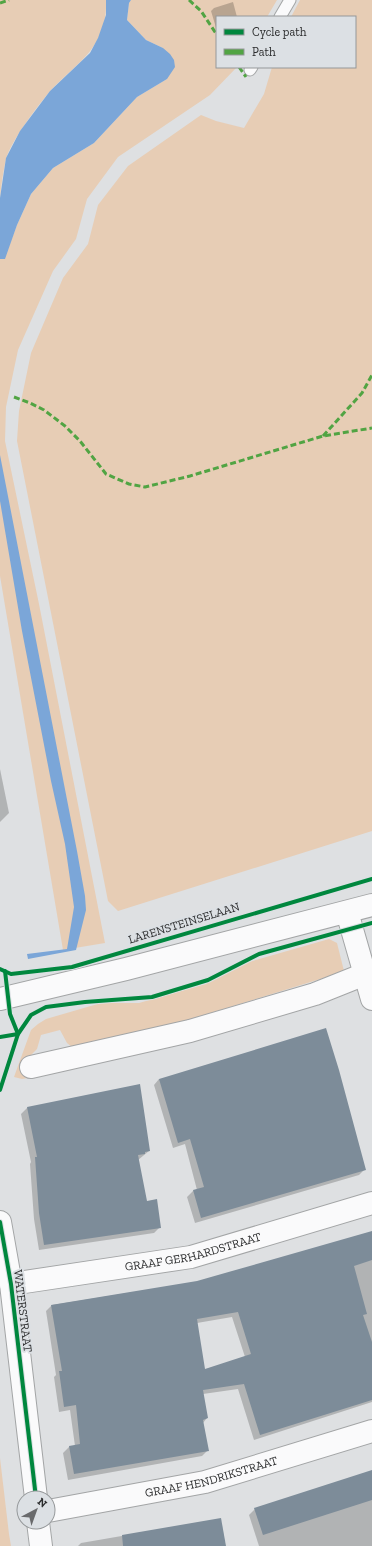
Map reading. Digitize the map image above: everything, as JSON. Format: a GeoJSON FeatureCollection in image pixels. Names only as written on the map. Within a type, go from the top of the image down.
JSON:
{"type":"FeatureCollection","features":[{"type":"Feature","properties":{"kind":"street"},"geometry":{"type":"LineString","coordinates":[[0,999],[126,969],[372,905]]}},
{"type":"Feature","properties":{"kind":"street"},"geometry":{"type":"LineString","coordinates":[[347,912],[372,999]]}},
{"type":"Feature","properties":{"kind":"street"},"geometry":{"type":"LineString","coordinates":[[31,1067],[190,1031],[315,994],[365,974]]}},
{"type":"Feature","properties":{"kind":"street","name":"GRAAF GERHARDSTRAAT"},"geometry":{"type":"LineString","coordinates":[[11,1284],[191,1257],[372,1203]]}},
{"type":"Feature","properties":{"kind":"street","name":"WATERSTRAAT"},"geometry":{"type":"LineString","coordinates":[[0,1222],[11,1284],[35,1490]]}},
{"type":"Feature","properties":{"kind":"street","name":"GRAAF HENDRIKSTRAAT"},"geometry":{"type":"LineString","coordinates":[[56,1510],[205,1482],[372,1431]]}},
{"type":"Feature","properties":{"kind":"street"},"geometry":{"type":"LineString","coordinates":[[39,1530],[41,1546]]}},
{"type":"Feature","properties":{"kind":"lane"},"geometry":{"type":"LineString","coordinates":[[281,16],[290,0]]}},
{"type":"Feature","properties":{"kind":"shaded area"},"geometry":{"type":"Polygon","coordinates":[[[0,0],[106,0],[105,16],[97,41],[81,61],[51,90],[13,143],[6,159],[0,198],[0,0]]]}},
{"type":"Feature","properties":{"kind":"shaded area"},"geometry":{"type":"Polygon","coordinates":[[[131,0],[277,0],[268,16],[216,16],[216,68],[236,68],[210,95],[118,157],[87,199],[76,239],[53,271],[18,350],[6,407],[5,441],[39,604],[105,943],[63,950],[0,576],[0,258],[4,259],[31,194],[53,168],[94,143],[137,97],[167,79],[163,48],[146,40],[127,20],[129,3],[131,0]]]}},
{"type":"Feature","properties":{"kind":"shaded area"},"geometry":{"type":"Polygon","coordinates":[[[300,0],[372,0],[372,831],[118,911],[108,901],[17,441],[19,411],[31,353],[63,278],[88,244],[98,205],[128,166],[201,115],[216,121],[244,128],[264,94],[272,68],[356,68],[356,16],[292,16],[300,0]]]}},
{"type":"Feature","properties":{"kind":"shaded area"},"geometry":{"type":"Polygon","coordinates":[[[329,939],[337,943],[343,972],[165,1027],[72,1047],[67,1043],[60,1030],[41,1035],[37,1049],[26,1060],[28,1078],[22,1079],[14,1077],[31,1030],[46,1019],[101,1003],[139,1003],[206,984],[242,964],[329,939]]]}},
{"type":"Feature","properties":{"kind":"shaded area"},"geometry":{"type":"Polygon","coordinates":[[[0,1458],[9,1534],[11,1546],[0,1546],[0,1458]]]}},
{"type":"Feature","properties":{"kind":"water"},"geometry":{"type":"Polygon","coordinates":[[[106,0],[131,0],[129,3],[127,20],[146,40],[163,48],[170,54],[174,60],[175,67],[167,79],[137,97],[94,143],[53,168],[31,194],[17,225],[5,259],[0,259],[0,198],[6,158],[20,131],[50,91],[90,53],[98,38],[106,15],[106,0]]]}},
{"type":"Feature","properties":{"kind":"water"},"geometry":{"type":"Polygon","coordinates":[[[0,455],[77,851],[86,910],[76,950],[28,959],[27,954],[67,949],[74,907],[65,844],[51,781],[22,631],[0,501],[0,455]]]}},
{"type":"Feature","properties":{"kind":"building"},"geometry":{"type":"Polygon","coordinates":[[[326,1028],[366,1170],[201,1218],[193,1190],[204,1187],[190,1139],[178,1143],[159,1079],[326,1028]]]}},
{"type":"Feature","properties":{"kind":"building"},"geometry":{"type":"Polygon","coordinates":[[[140,1084],[150,1151],[145,1152],[145,1154],[138,1155],[147,1201],[157,1199],[161,1228],[44,1245],[39,1213],[35,1157],[37,1157],[27,1107],[140,1084]]]}},
{"type":"Feature","properties":{"kind":"building"},"geometry":{"type":"Polygon","coordinates":[[[372,1231],[372,1260],[354,1266],[367,1314],[363,1315],[372,1342],[372,1400],[260,1435],[244,1384],[203,1390],[208,1418],[203,1420],[209,1451],[74,1474],[69,1446],[80,1444],[76,1405],[64,1407],[59,1371],[62,1371],[51,1305],[197,1281],[372,1231]],[[238,1312],[197,1319],[205,1369],[251,1354],[238,1312]]]}},
{"type":"Feature","properties":{"kind":"building"},"geometry":{"type":"Polygon","coordinates":[[[372,1470],[372,1500],[263,1535],[254,1508],[372,1470]]]}},
{"type":"Feature","properties":{"kind":"building"},"geometry":{"type":"Polygon","coordinates":[[[221,1518],[226,1546],[123,1546],[122,1535],[221,1518]]]}},
{"type":"Feature","properties":{"kind":"marked path"},"geometry":{"type":"LineString","coordinates":[[0,3],[9,0]]}},
{"type":"Feature","properties":{"kind":"marked path"},"geometry":{"type":"LineString","coordinates":[[189,0],[201,11],[216,34]]}},
{"type":"Feature","properties":{"kind":"marked path"},"geometry":{"type":"LineString","coordinates":[[240,68],[246,77]]}},
{"type":"Feature","properties":{"kind":"marked path"},"geometry":{"type":"LineString","coordinates":[[323,436],[362,393],[372,375]]}},
{"type":"Feature","properties":{"kind":"marked path"},"geometry":{"type":"LineString","coordinates":[[14,397],[44,410],[65,426],[80,441],[106,474],[129,484],[145,487],[190,476],[323,436],[372,428]]}},
{"type":"Feature","properties":{"kind":"cycle path","name":"LARENSTEINSELAAN"},"geometry":{"type":"LineString","coordinates":[[0,969],[11,974],[72,967],[372,879]]}},
{"type":"Feature","properties":{"kind":"cycle path"},"geometry":{"type":"LineString","coordinates":[[0,1037],[18,1034],[31,1015],[46,1007],[85,1002],[152,997],[208,980],[259,954],[372,923]]}},
{"type":"Feature","properties":{"kind":"cycle path"},"geometry":{"type":"LineString","coordinates":[[0,1090],[18,1034],[10,1014],[5,971]]}},
{"type":"Feature","properties":{"kind":"cycle path"},"geometry":{"type":"LineString","coordinates":[[0,1222],[11,1284],[35,1490]]}}]}
